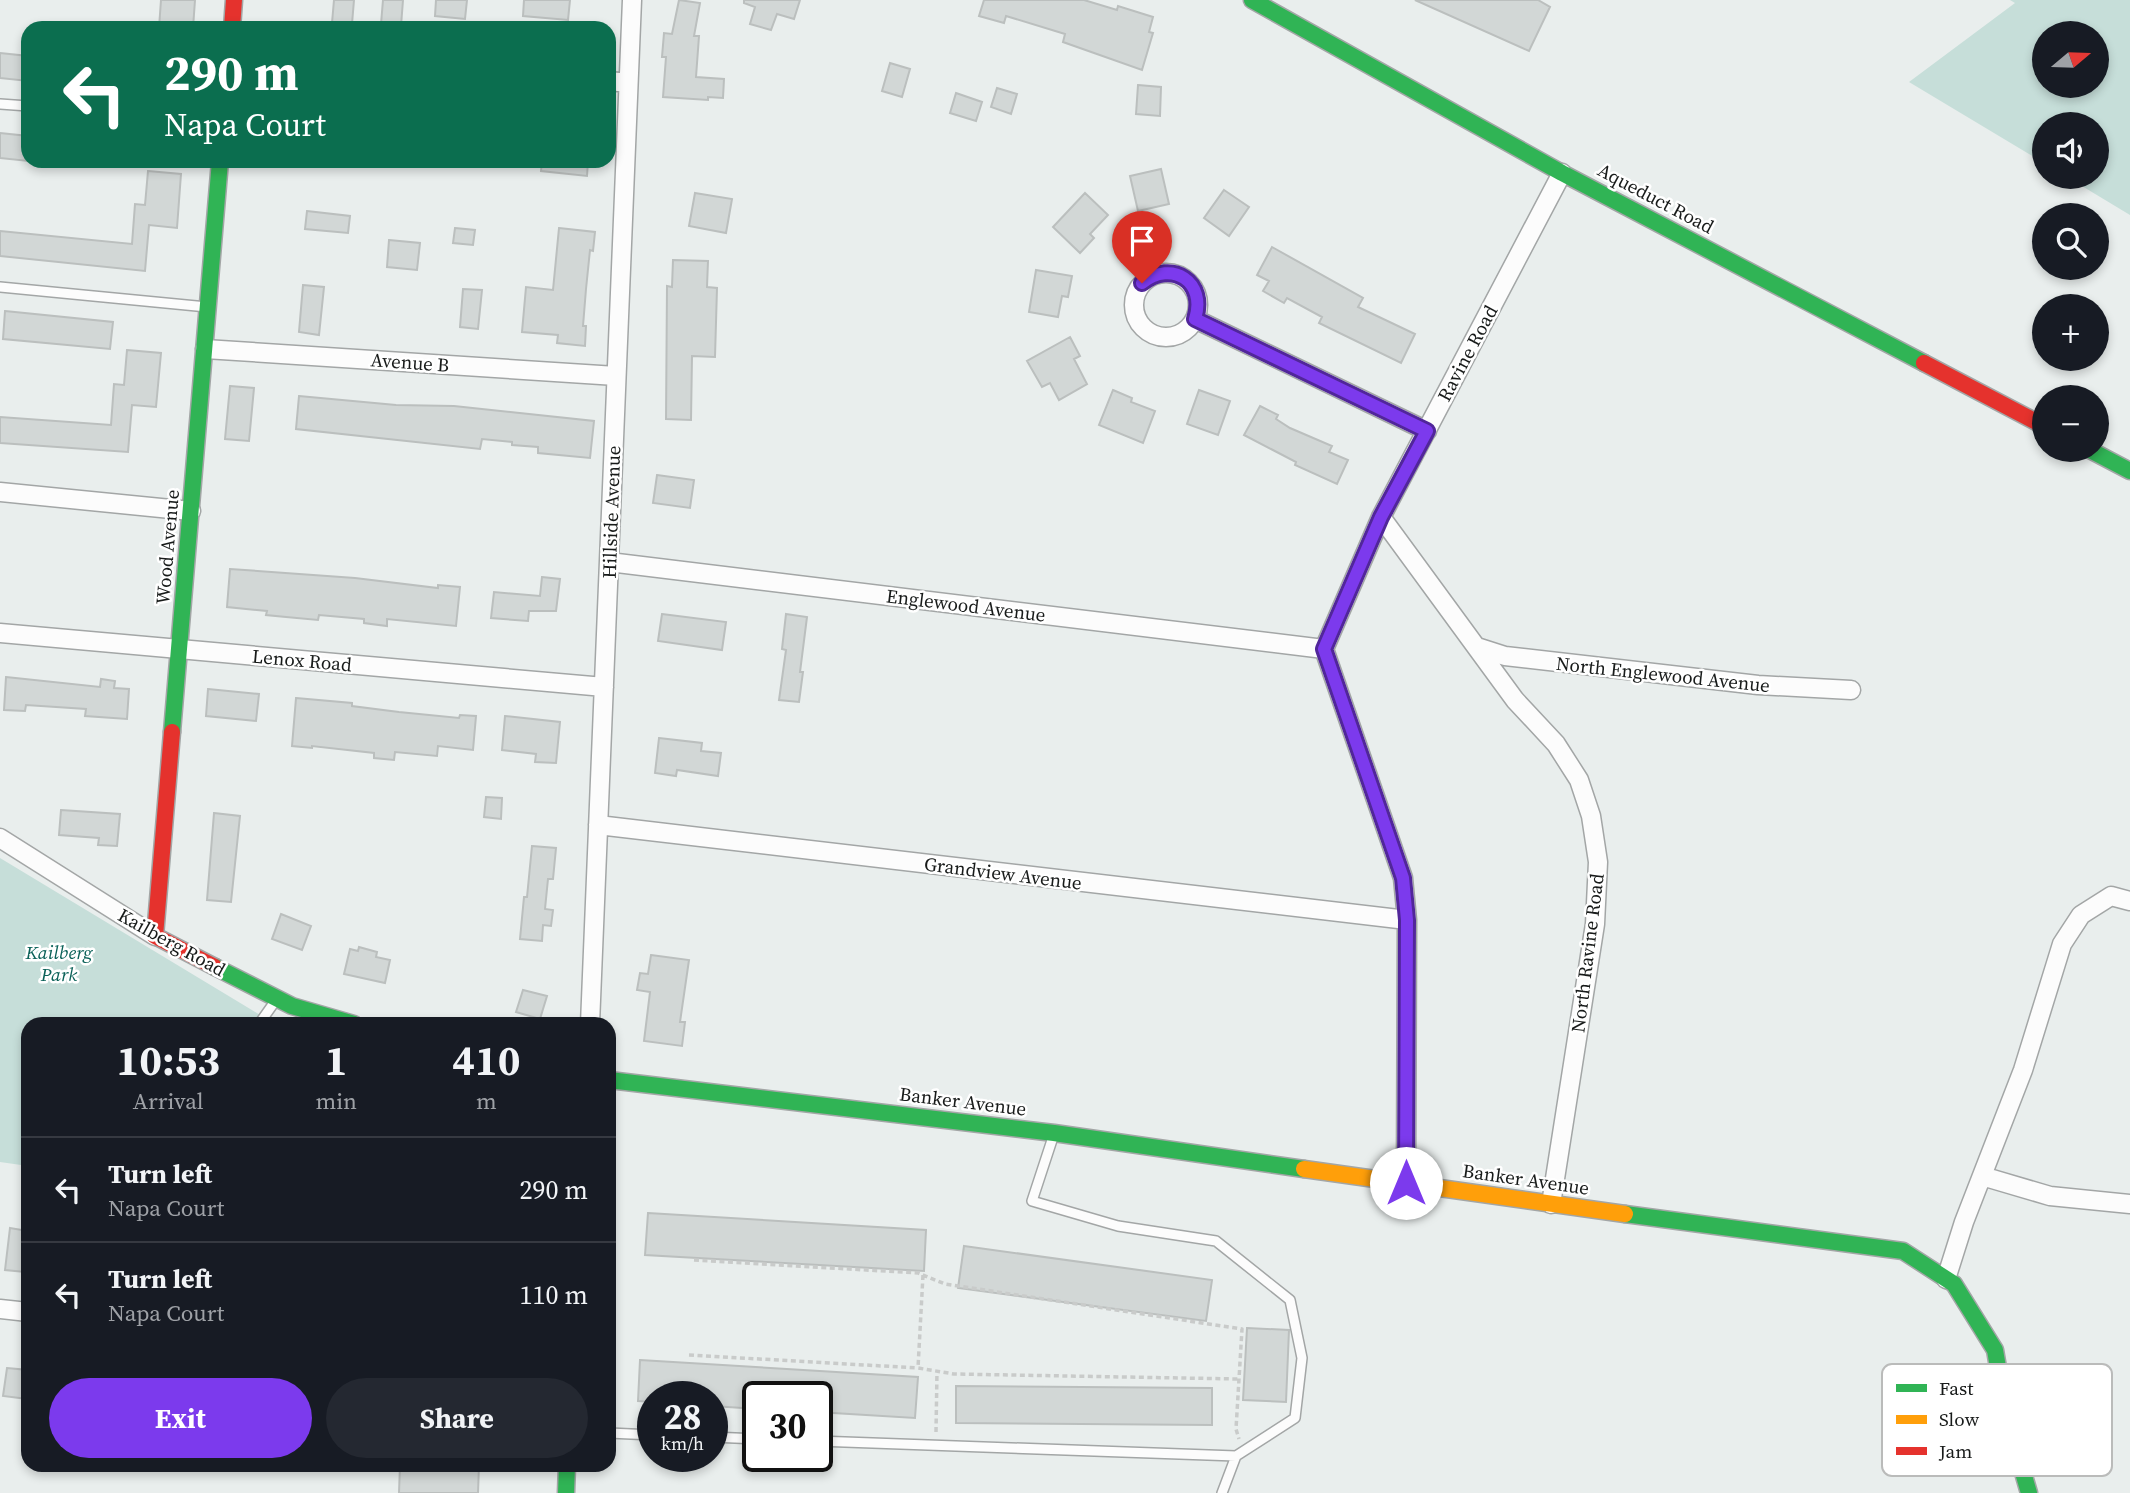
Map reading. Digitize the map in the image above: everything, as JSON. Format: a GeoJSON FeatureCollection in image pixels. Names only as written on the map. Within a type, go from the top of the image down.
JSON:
{"type":"FeatureCollection","features":[{"type":"Feature","properties":{"kind":"street"},"geometry":{"type":"LineString","coordinates":[[232,21],[234,0]]}},
{"type":"Feature","properties":{"kind":"street","name":"Hillside Avenue"},"geometry":{"type":"LineString","coordinates":[[590,1017],[632,0]]}},
{"type":"Feature","properties":{"kind":"street","name":"Aqueduct Road"},"geometry":{"type":"LineString","coordinates":[[1252,0],[1562,173],[2032,420]]}},
{"type":"Feature","properties":{"kind":"street"},"geometry":{"type":"LineString","coordinates":[[616,82],[628,83]]}},
{"type":"Feature","properties":{"kind":"street","name":"Wood Avenue"},"geometry":{"type":"LineString","coordinates":[[155,936],[219,168]]}},
{"type":"Feature","properties":{"kind":"street","name":"Ravine Road"},"geometry":{"type":"LineString","coordinates":[[1324,649],[1381,517],[1562,173]]}},
{"type":"Feature","properties":{"kind":"street"},"geometry":{"type":"LineString","coordinates":[[1195,319],[1427,431]]}},
{"type":"Feature","properties":{"kind":"street","name":"Avenue B"},"geometry":{"type":"LineString","coordinates":[[205,349],[616,376]]}},
{"type":"Feature","properties":{"kind":"street"},"geometry":{"type":"LineString","coordinates":[[2109,460],[2130,471]]}},
{"type":"Feature","properties":{"kind":"street"},"geometry":{"type":"LineString","coordinates":[[0,492],[191,510]]}},
{"type":"Feature","properties":{"kind":"street","name":"North Ravine Road"},"geometry":{"type":"LineString","coordinates":[[1381,517],[1515,700],[1556,744],[1579,780],[1591,816],[1598,862],[1595,924],[1551,1204]]}},
{"type":"Feature","properties":{"kind":"street","name":"Englewood Avenue"},"geometry":{"type":"LineString","coordinates":[[608,562],[1324,649]]}},
{"type":"Feature","properties":{"kind":"street","name":"Lenox Road"},"geometry":{"type":"LineString","coordinates":[[0,633],[604,687]]}},
{"type":"Feature","properties":{"kind":"street","name":"North Englewood Avenue"},"geometry":{"type":"LineString","coordinates":[[1477,647],[1505,656],[1692,678],[1851,690]]}},
{"type":"Feature","properties":{"kind":"street"},"geometry":{"type":"LineString","coordinates":[[1324,649],[1403,878],[1407,920],[1406,1183]]}},
{"type":"Feature","properties":{"kind":"street","name":"Grandview Avenue"},"geometry":{"type":"LineString","coordinates":[[598,825],[1407,920]]}},
{"type":"Feature","properties":{"kind":"street","name":"Kailberg Road"},"geometry":{"type":"LineString","coordinates":[[0,838],[155,936],[292,1006],[330,1017]]}},
{"type":"Feature","properties":{"kind":"street"},"geometry":{"type":"LineString","coordinates":[[1946,1279],[1964,1222],[2023,1070],[2062,944],[2081,915],[2111,896],[2130,901]]}},
{"type":"Feature","properties":{"kind":"street","name":"Banker Avenue"},"geometry":{"type":"LineString","coordinates":[[616,1081],[1054,1133],[1903,1251],[1954,1284],[1995,1350],[1997,1364]]}},
{"type":"Feature","properties":{"kind":"street"},"geometry":{"type":"LineString","coordinates":[[1982,1176],[2050,1196],[2130,1204]]}},
{"type":"Feature","properties":{"kind":"street"},"geometry":{"type":"LineString","coordinates":[[0,1309],[21,1311]]}},
{"type":"Feature","properties":{"kind":"street"},"geometry":{"type":"LineString","coordinates":[[566,1493],[567,1472]]}},
{"type":"Feature","properties":{"kind":"street","name":"Banker Avenue"},"geometry":{"type":"LineString","coordinates":[[2024,1476],[2029,1493]]}},
{"type":"Feature","properties":{"kind":"lane"},"geometry":{"type":"LineString","coordinates":[[0,104],[21,106]]}},
{"type":"Feature","properties":{"kind":"lane"},"geometry":{"type":"LineString","coordinates":[[0,287],[208,307]]}},
{"type":"Feature","properties":{"kind":"lane"},"geometry":{"type":"LineString","coordinates":[[263,1017],[277,998]]}},
{"type":"Feature","properties":{"kind":"lane"},"geometry":{"type":"LineString","coordinates":[[1054,1133],[1032,1201],[1118,1226],[1216,1241],[1290,1300],[1303,1358],[1295,1418],[1240,1454],[1222,1493]]}},
{"type":"Feature","properties":{"kind":"lane"},"geometry":{"type":"LineString","coordinates":[[616,1433],[637,1434]]}},
{"type":"Feature","properties":{"kind":"lane"},"geometry":{"type":"LineString","coordinates":[[833,1442],[1240,1454]]}},
{"type":"Feature","properties":{"kind":"path"},"geometry":{"type":"LineString","coordinates":[[694,1260],[923,1274],[945,1284],[1242,1329],[1236,1429],[1240,1454]]}},
{"type":"Feature","properties":{"kind":"path"},"geometry":{"type":"LineString","coordinates":[[918,1368],[923,1274]]}},
{"type":"Feature","properties":{"kind":"path"},"geometry":{"type":"LineString","coordinates":[[689,1355],[918,1368],[967,1374],[1239,1379]]}},
{"type":"Feature","properties":{"kind":"path"},"geometry":{"type":"LineString","coordinates":[[935,1445],[937,1371]]}},
{"type":"Feature","properties":{"kind":"green space"},"geometry":{"type":"Polygon","coordinates":[[[2010,0],[2130,0],[2130,215],[2087,189],[2109,189],[2109,112],[2032,112],[2032,156],[1909,82],[2015,3],[2010,0]]]}},
{"type":"Feature","properties":{"kind":"green space","name":"Kailberg Park"},"geometry":{"type":"Polygon","coordinates":[[[0,858],[263,1017],[21,1017],[21,1165],[0,1162],[0,858]]]}},
{"type":"Feature","properties":{"kind":"building"},"geometry":{"type":"Polygon","coordinates":[[[161,0],[195,0],[194,21],[160,21],[161,0]]]}},
{"type":"Feature","properties":{"kind":"building"},"geometry":{"type":"Polygon","coordinates":[[[334,0],[354,0],[352,21],[332,21],[334,0]]]}},
{"type":"Feature","properties":{"kind":"building"},"geometry":{"type":"Polygon","coordinates":[[[383,0],[403,0],[401,21],[381,21],[383,0]]]}},
{"type":"Feature","properties":{"kind":"building"},"geometry":{"type":"Polygon","coordinates":[[[436,0],[467,0],[465,19],[435,16],[436,0]]]}},
{"type":"Feature","properties":{"kind":"building"},"geometry":{"type":"Polygon","coordinates":[[[524,0],[570,0],[568,20],[523,16],[524,0]]]}},
{"type":"Feature","properties":{"kind":"building"},"geometry":{"type":"Polygon","coordinates":[[[679,0],[700,3],[694,36],[699,36],[696,77],[724,79],[723,98],[708,97],[708,100],[663,97],[666,57],[662,57],[664,33],[672,34],[679,0]]]}},
{"type":"Feature","properties":{"kind":"building"},"geometry":{"type":"Polygon","coordinates":[[[744,0],[800,0],[794,19],[777,14],[771,30],[750,24],[755,7],[744,3],[744,0]]]}},
{"type":"Feature","properties":{"kind":"building"},"geometry":{"type":"Polygon","coordinates":[[[984,0],[1084,0],[1117,10],[1118,6],[1153,17],[1149,32],[1153,33],[1142,70],[1063,42],[1065,34],[1006,16],[1004,23],[979,16],[984,0]]]}},
{"type":"Feature","properties":{"kind":"building"},"geometry":{"type":"Polygon","coordinates":[[[1415,0],[1538,0],[1550,7],[1529,51],[1415,0]]]}},
{"type":"Feature","properties":{"kind":"building"},"geometry":{"type":"Polygon","coordinates":[[[0,53],[21,55],[21,80],[0,78],[0,53]]]}},
{"type":"Feature","properties":{"kind":"building"},"geometry":{"type":"Polygon","coordinates":[[[890,63],[910,69],[902,97],[882,91],[890,63]]]}},
{"type":"Feature","properties":{"kind":"building"},"geometry":{"type":"Polygon","coordinates":[[[1138,85],[1161,87],[1160,116],[1136,114],[1138,85]]]}},
{"type":"Feature","properties":{"kind":"building"},"geometry":{"type":"Polygon","coordinates":[[[997,88],[1017,94],[1011,114],[991,107],[997,88]]]}},
{"type":"Feature","properties":{"kind":"building"},"geometry":{"type":"Polygon","coordinates":[[[956,93],[982,102],[976,121],[950,113],[956,93]]]}},
{"type":"Feature","properties":{"kind":"building"},"geometry":{"type":"Polygon","coordinates":[[[0,133],[21,135],[21,160],[0,158],[0,133]]]}},
{"type":"Feature","properties":{"kind":"building"},"geometry":{"type":"Polygon","coordinates":[[[541,168],[588,168],[587,176],[541,171],[541,168]]]}},
{"type":"Feature","properties":{"kind":"building"},"geometry":{"type":"Polygon","coordinates":[[[1161,169],[1169,204],[1138,211],[1130,176],[1161,169]]]}},
{"type":"Feature","properties":{"kind":"building"},"geometry":{"type":"Polygon","coordinates":[[[148,171],[181,174],[177,228],[149,225],[145,271],[0,256],[0,231],[132,244],[135,204],[145,205],[148,171]]]}},
{"type":"Feature","properties":{"kind":"building"},"geometry":{"type":"Polygon","coordinates":[[[1224,190],[1249,207],[1229,236],[1204,218],[1224,190]]]}},
{"type":"Feature","properties":{"kind":"building"},"geometry":{"type":"Polygon","coordinates":[[[695,193],[732,199],[726,233],[689,226],[695,193]]]}},
{"type":"Feature","properties":{"kind":"building"},"geometry":{"type":"Polygon","coordinates":[[[1085,193],[1108,215],[1090,234],[1094,238],[1080,253],[1053,227],[1085,193]]]}},
{"type":"Feature","properties":{"kind":"building"},"geometry":{"type":"Polygon","coordinates":[[[307,211],[350,216],[348,233],[305,229],[307,211]]]}},
{"type":"Feature","properties":{"kind":"building"},"geometry":{"type":"Polygon","coordinates":[[[455,228],[475,230],[473,245],[453,243],[455,228]]]}},
{"type":"Feature","properties":{"kind":"building"},"geometry":{"type":"Polygon","coordinates":[[[559,228],[595,232],[593,251],[590,250],[586,289],[583,326],[586,326],[585,346],[557,343],[558,335],[522,332],[526,287],[553,290],[559,228]]]}},
{"type":"Feature","properties":{"kind":"building"},"geometry":{"type":"Polygon","coordinates":[[[389,240],[420,243],[417,270],[387,267],[389,240]]]}},
{"type":"Feature","properties":{"kind":"building"},"geometry":{"type":"Polygon","coordinates":[[[1272,247],[1363,298],[1358,307],[1415,334],[1401,363],[1319,323],[1322,317],[1287,298],[1284,303],[1263,291],[1269,281],[1257,275],[1272,247]]]}},
{"type":"Feature","properties":{"kind":"building"},"geometry":{"type":"Polygon","coordinates":[[[673,260],[708,261],[707,287],[717,288],[715,357],[692,356],[691,420],[666,419],[667,286],[672,287],[673,260]]]}},
{"type":"Feature","properties":{"kind":"building"},"geometry":{"type":"Polygon","coordinates":[[[1036,270],[1072,276],[1068,297],[1062,296],[1058,317],[1029,312],[1036,270]]]}},
{"type":"Feature","properties":{"kind":"building"},"geometry":{"type":"Polygon","coordinates":[[[303,285],[324,287],[319,335],[299,332],[303,285]]]}},
{"type":"Feature","properties":{"kind":"building"},"geometry":{"type":"Polygon","coordinates":[[[463,289],[482,290],[478,329],[460,327],[463,289]]]}},
{"type":"Feature","properties":{"kind":"building"},"geometry":{"type":"Polygon","coordinates":[[[5,311],[113,322],[110,349],[3,339],[5,311]]]}},
{"type":"Feature","properties":{"kind":"building"},"geometry":{"type":"Polygon","coordinates":[[[1070,337],[1080,356],[1074,359],[1087,384],[1059,400],[1050,383],[1042,387],[1027,361],[1070,337]]]}},
{"type":"Feature","properties":{"kind":"building"},"geometry":{"type":"Polygon","coordinates":[[[127,350],[161,353],[156,407],[132,405],[128,452],[0,443],[0,417],[111,425],[114,384],[124,385],[127,350]]]}},
{"type":"Feature","properties":{"kind":"building"},"geometry":{"type":"Polygon","coordinates":[[[230,386],[254,388],[249,441],[225,439],[230,386]]]}},
{"type":"Feature","properties":{"kind":"building"},"geometry":{"type":"Polygon","coordinates":[[[1113,390],[1132,398],[1131,402],[1155,411],[1143,443],[1099,425],[1113,390]]]}},
{"type":"Feature","properties":{"kind":"building"},"geometry":{"type":"Polygon","coordinates":[[[1199,390],[1230,401],[1218,435],[1187,424],[1199,390]]]}},
{"type":"Feature","properties":{"kind":"building"},"geometry":{"type":"Polygon","coordinates":[[[299,396],[396,405],[454,406],[594,421],[590,458],[538,453],[538,447],[482,439],[480,449],[296,429],[299,396]]]}},
{"type":"Feature","properties":{"kind":"building"},"geometry":{"type":"Polygon","coordinates":[[[1260,406],[1278,415],[1276,419],[1290,428],[1332,446],[1329,452],[1348,460],[1337,484],[1295,465],[1296,462],[1244,435],[1260,406]]]}},
{"type":"Feature","properties":{"kind":"building"},"geometry":{"type":"Polygon","coordinates":[[[657,475],[694,480],[690,508],[653,503],[657,475]]]}},
{"type":"Feature","properties":{"kind":"building"},"geometry":{"type":"Polygon","coordinates":[[[230,569],[355,578],[438,588],[438,585],[460,587],[456,626],[387,619],[387,626],[364,623],[364,619],[319,615],[318,620],[266,615],[267,611],[227,607],[230,569]]]}},
{"type":"Feature","properties":{"kind":"building"},"geometry":{"type":"Polygon","coordinates":[[[542,577],[560,579],[556,611],[529,611],[528,621],[491,618],[494,592],[540,596],[542,577]]]}},
{"type":"Feature","properties":{"kind":"building"},"geometry":{"type":"Polygon","coordinates":[[[662,614],[726,622],[722,650],[658,641],[662,614]]]}},
{"type":"Feature","properties":{"kind":"building"},"geometry":{"type":"Polygon","coordinates":[[[786,614],[807,617],[799,702],[779,700],[786,650],[782,649],[786,614]]]}},
{"type":"Feature","properties":{"kind":"building"},"geometry":{"type":"Polygon","coordinates":[[[6,677],[100,687],[101,679],[115,681],[114,688],[129,689],[127,719],[85,716],[86,709],[26,705],[25,711],[4,710],[6,677]]]}},
{"type":"Feature","properties":{"kind":"building"},"geometry":{"type":"Polygon","coordinates":[[[208,689],[259,694],[256,721],[206,716],[208,689]]]}},
{"type":"Feature","properties":{"kind":"building"},"geometry":{"type":"Polygon","coordinates":[[[296,698],[459,718],[460,715],[476,716],[473,750],[438,746],[437,756],[395,752],[394,760],[374,758],[374,753],[292,746],[296,698]]]}},
{"type":"Feature","properties":{"kind":"building"},"geometry":{"type":"Polygon","coordinates":[[[505,716],[560,722],[556,763],[535,762],[536,754],[502,750],[505,716]]]}},
{"type":"Feature","properties":{"kind":"building"},"geometry":{"type":"Polygon","coordinates":[[[659,738],[702,743],[701,751],[721,753],[718,776],[677,770],[676,776],[655,773],[659,738]]]}},
{"type":"Feature","properties":{"kind":"building"},"geometry":{"type":"Polygon","coordinates":[[[486,797],[502,798],[501,819],[484,817],[486,797]]]}},
{"type":"Feature","properties":{"kind":"building"},"geometry":{"type":"Polygon","coordinates":[[[61,810],[120,814],[117,846],[98,845],[99,838],[59,835],[61,810]]]}},
{"type":"Feature","properties":{"kind":"building"},"geometry":{"type":"Polygon","coordinates":[[[214,813],[240,816],[231,902],[207,900],[214,813]]]}},
{"type":"Feature","properties":{"kind":"building"},"geometry":{"type":"Polygon","coordinates":[[[532,846],[556,848],[553,879],[548,879],[545,909],[553,910],[551,926],[543,925],[542,941],[520,939],[532,846]]]}},
{"type":"Feature","properties":{"kind":"building"},"geometry":{"type":"Polygon","coordinates":[[[281,914],[311,926],[302,950],[272,939],[281,914]]]}},
{"type":"Feature","properties":{"kind":"building"},"geometry":{"type":"Polygon","coordinates":[[[359,947],[377,952],[376,957],[390,960],[385,983],[344,974],[350,949],[358,951],[359,947]]]}},
{"type":"Feature","properties":{"kind":"building"},"geometry":{"type":"Polygon","coordinates":[[[651,955],[689,960],[680,1022],[685,1022],[682,1046],[644,1041],[650,992],[637,990],[640,973],[648,974],[651,955]]]}},
{"type":"Feature","properties":{"kind":"building"},"geometry":{"type":"Polygon","coordinates":[[[523,990],[547,996],[541,1017],[516,1012],[523,990]]]}},
{"type":"Feature","properties":{"kind":"building"},"geometry":{"type":"Polygon","coordinates":[[[648,1213],[926,1230],[924,1271],[645,1255],[648,1213]]]}},
{"type":"Feature","properties":{"kind":"building"},"geometry":{"type":"Polygon","coordinates":[[[10,1228],[21,1230],[21,1272],[5,1270],[10,1228]]]}},
{"type":"Feature","properties":{"kind":"building"},"geometry":{"type":"Polygon","coordinates":[[[964,1246],[1212,1280],[1206,1321],[958,1288],[964,1246]]]}},
{"type":"Feature","properties":{"kind":"building"},"geometry":{"type":"Polygon","coordinates":[[[1247,1328],[1289,1330],[1286,1402],[1243,1400],[1247,1328]]]}},
{"type":"Feature","properties":{"kind":"building"},"geometry":{"type":"Polygon","coordinates":[[[640,1360],[918,1377],[915,1418],[833,1413],[833,1381],[742,1381],[742,1408],[728,1407],[728,1381],[639,1381],[640,1360]]]}},
{"type":"Feature","properties":{"kind":"building"},"geometry":{"type":"Polygon","coordinates":[[[7,1368],[21,1369],[21,1398],[3,1396],[7,1368]]]}},
{"type":"Feature","properties":{"kind":"building"},"geometry":{"type":"Polygon","coordinates":[[[956,1386],[1212,1388],[1212,1425],[956,1423],[956,1386]]]}},
{"type":"Feature","properties":{"kind":"building"},"geometry":{"type":"Polygon","coordinates":[[[400,1472],[479,1472],[478,1493],[399,1493],[400,1472]]]}},
{"type":"Feature","properties":{"kind":"traffic: fast"},"geometry":{"type":"LineString","coordinates":[[1252,0],[1562,173],[1924,363]]}},
{"type":"Feature","properties":{"kind":"traffic: fast"},"geometry":{"type":"LineString","coordinates":[[172,732],[219,168]]}},
{"type":"Feature","properties":{"kind":"traffic: fast"},"geometry":{"type":"LineString","coordinates":[[2109,460],[2130,471]]}},
{"type":"Feature","properties":{"kind":"traffic: fast"},"geometry":{"type":"LineString","coordinates":[[215,967],[292,1006],[330,1017]]}},
{"type":"Feature","properties":{"kind":"traffic: fast"},"geometry":{"type":"LineString","coordinates":[[616,1081],[1054,1133],[1304,1169]]}},
{"type":"Feature","properties":{"kind":"traffic: fast"},"geometry":{"type":"LineString","coordinates":[[1625,1214],[1903,1251],[1954,1284],[1995,1350],[1997,1364]]}},
{"type":"Feature","properties":{"kind":"traffic: fast"},"geometry":{"type":"LineString","coordinates":[[566,1493],[567,1472]]}},
{"type":"Feature","properties":{"kind":"traffic: fast"},"geometry":{"type":"LineString","coordinates":[[2024,1476],[2029,1493]]}},
{"type":"Feature","properties":{"kind":"traffic: slow"},"geometry":{"type":"LineString","coordinates":[[1304,1169],[1625,1214]]}},
{"type":"Feature","properties":{"kind":"traffic: jam"},"geometry":{"type":"LineString","coordinates":[[232,21],[234,0]]}},
{"type":"Feature","properties":{"kind":"traffic: jam"},"geometry":{"type":"LineString","coordinates":[[1924,363],[2032,420]]}},
{"type":"Feature","properties":{"kind":"traffic: jam"},"geometry":{"type":"LineString","coordinates":[[172,732],[155,936],[215,967]]}},
{"type":"Feature","properties":{"kind":"route"},"geometry":{"type":"LineString","coordinates":[[1142,283],[1159,273],[1180,275],[1195,289],[1198,309],[1195,319],[1427,431],[1381,517],[1324,649],[1403,878],[1407,920],[1406,1183]]}}]}
